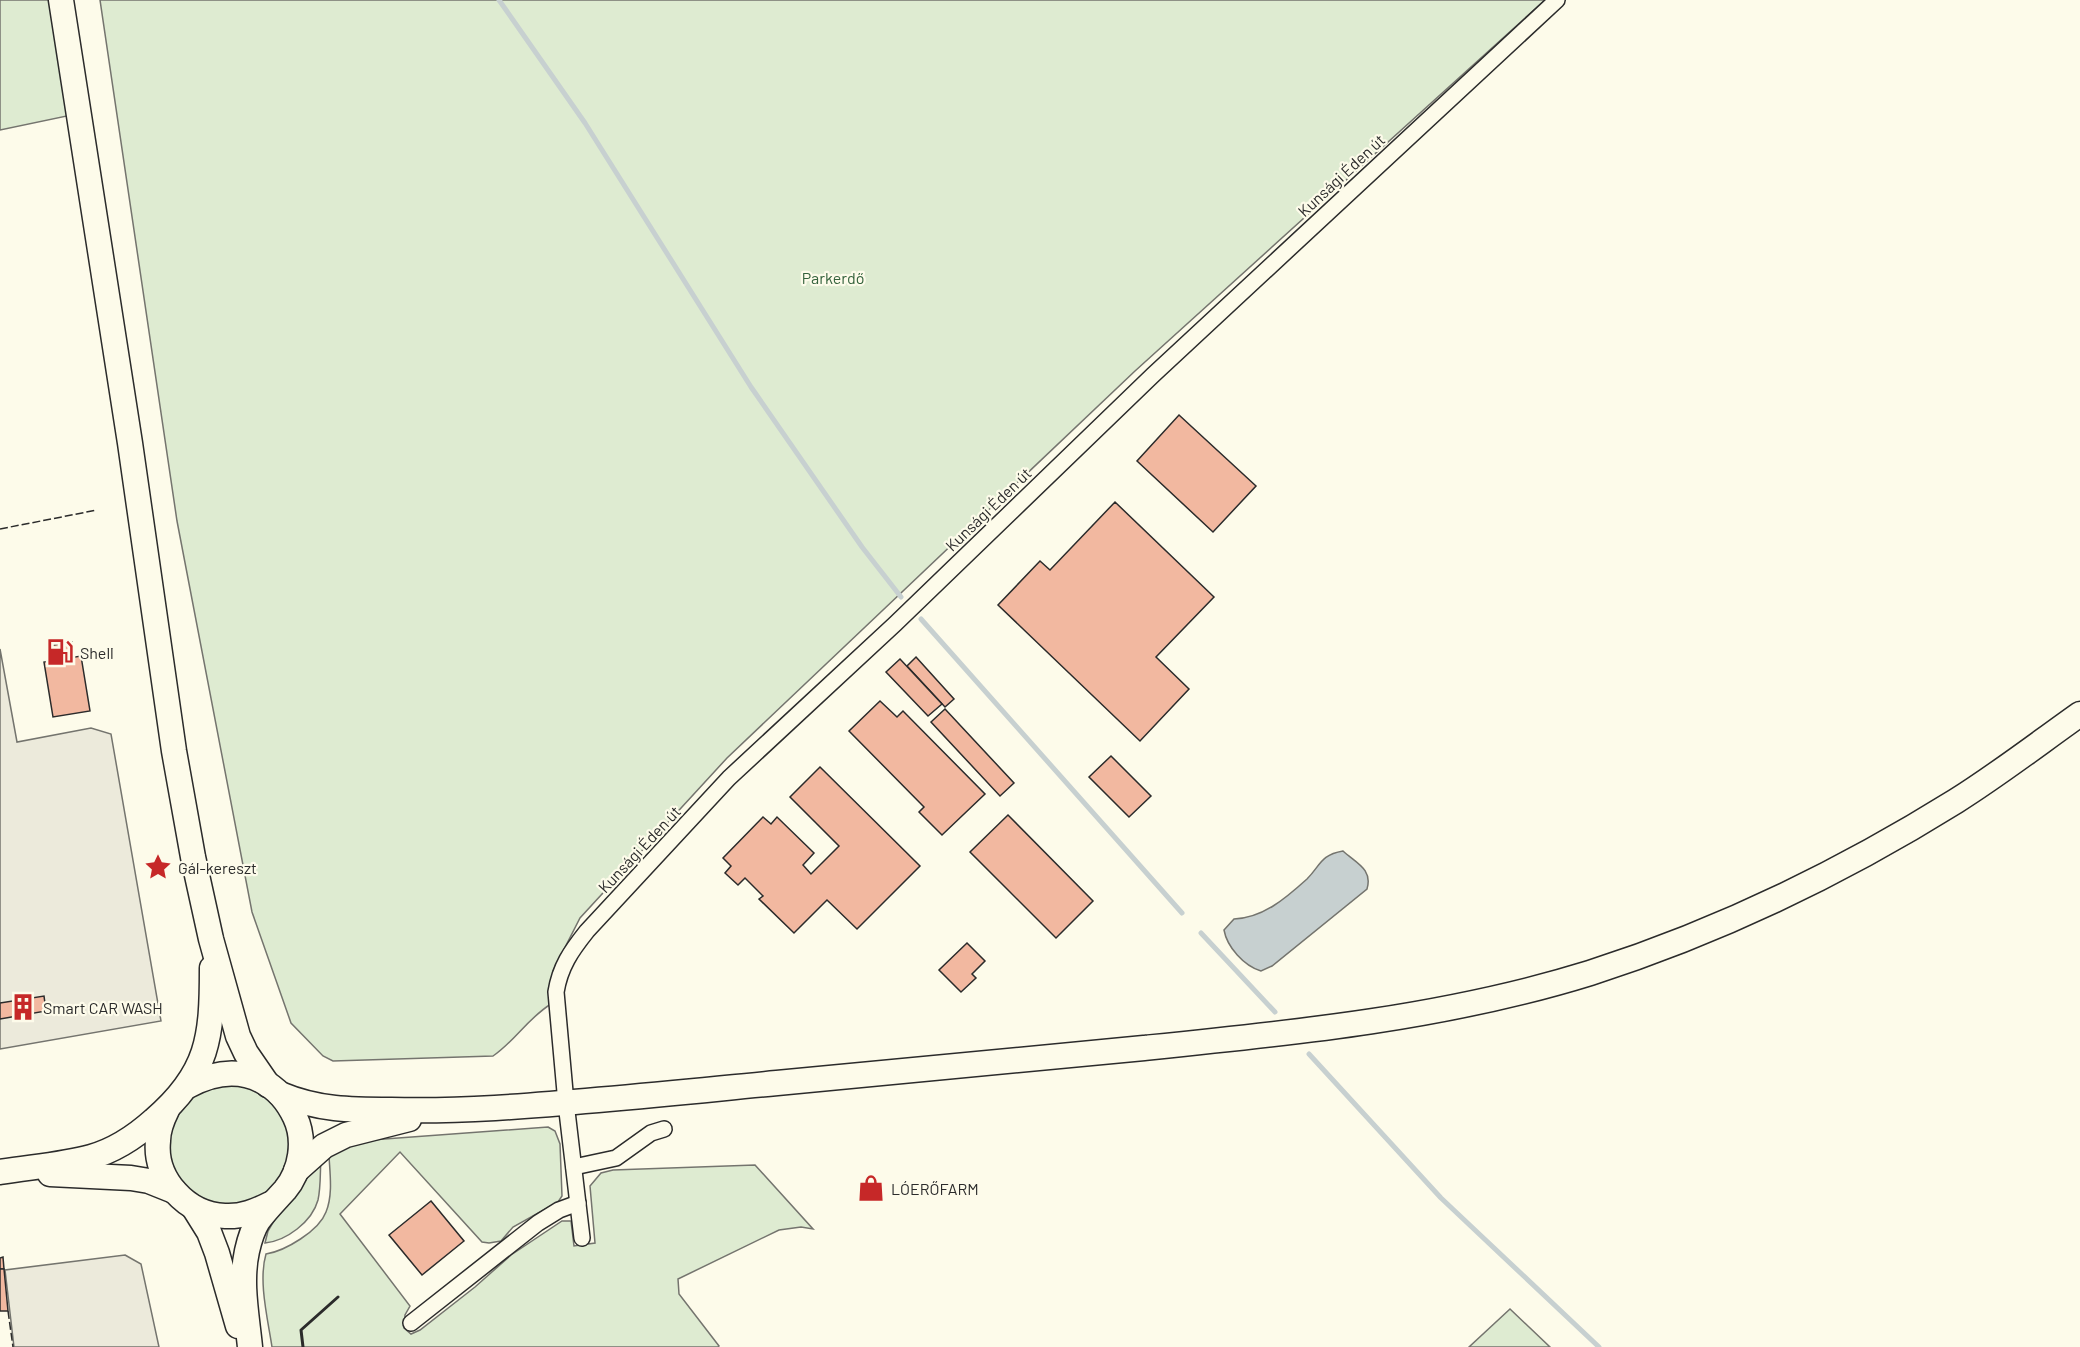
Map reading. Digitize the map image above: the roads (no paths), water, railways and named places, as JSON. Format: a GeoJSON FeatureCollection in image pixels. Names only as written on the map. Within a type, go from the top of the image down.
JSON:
{"type":"FeatureCollection","features":[{"type":"Feature","properties":{"kind":"main road"},"geometry":{"type":"LineString","coordinates":[[61,0],[130,443],[174,751],[193,857],[211,939],[238,1036],[246,1053],[291,1107],[301,1138],[296,1171],[286,1189],[256,1224],[247,1251],[246,1307],[250,1347]]}},
{"type":"Feature","properties":{"kind":"main road"},"geometry":{"type":"LineString","coordinates":[[188,1086],[201,1079],[228,1073],[242,1074],[301,1103],[345,1111],[442,1111],[566,1103],[1244,1038],[1399,1017],[1453,1007],[1532,989],[1591,972],[1672,943],[1776,899],[1893,839],[1961,798],[2080,714]]}},
{"type":"Feature","properties":{"kind":"main road"},"geometry":{"type":"LineString","coordinates":[[0,1172],[90,1157],[116,1148],[138,1134],[166,1110],[188,1086],[200,1064],[209,1034],[212,997],[211,939]]}},
{"type":"Feature","properties":{"kind":"main road"},"geometry":{"type":"LineString","coordinates":[[166,1110],[157,1143],[162,1168],[174,1191]]}},
{"type":"Feature","properties":{"kind":"main road"},"geometry":{"type":"LineString","coordinates":[[296,1171],[324,1146],[346,1135],[442,1111]]}},
{"type":"Feature","properties":{"kind":"main road"},"geometry":{"type":"LineString","coordinates":[[0,1172],[131,1178],[148,1181],[174,1191],[194,1208],[209,1232],[245,1347]]}},
{"type":"Feature","properties":{"kind":"main road"},"geometry":{"type":"LineString","coordinates":[[194,1208],[210,1214],[242,1215],[257,1211],[272,1203]]}},
{"type":"Feature","properties":{"kind":"street","name":"Kunsági Éden út"},"geometry":{"type":"LineString","coordinates":[[582,1238],[556,992],[558,976],[564,962],[587,931],[729,778],[895,624],[1153,375],[1557,0]]}},
{"type":"Feature","properties":{"kind":"street"},"geometry":{"type":"LineString","coordinates":[[574,1167],[616,1158],[651,1133],[664,1129]]}},
{"type":"Feature","properties":{"kind":"street"},"geometry":{"type":"LineString","coordinates":[[411,1323],[538,1223],[559,1210],[578,1203]]}},
{"type":"Feature","properties":{"kind":"waterway"},"geometry":{"type":"LineString","coordinates":[[499,0],[585,123],[751,387],[862,547],[901,597]]}},
{"type":"Feature","properties":{"kind":"waterway"},"geometry":{"type":"LineString","coordinates":[[921,619],[1182,913]]}},
{"type":"Feature","properties":{"kind":"waterway"},"geometry":{"type":"LineString","coordinates":[[1201,933],[1275,1012]]}},
{"type":"Feature","properties":{"kind":"waterway"},"geometry":{"type":"LineString","coordinates":[[1309,1054],[1441,1198],[1599,1347]]}},
{"type":"Feature","properties":{"kind":"place","name":"Shell"},"geometry":{"type":"Point","coordinates":[60,652]}},
{"type":"Feature","properties":{"kind":"place","name":"Gál-kereszt"},"geometry":{"type":"Point","coordinates":[158,867]}},
{"type":"Feature","properties":{"kind":"place","name":"Smart CAR WASH"},"geometry":{"type":"Point","coordinates":[23,1007]}},
{"type":"Feature","properties":{"kind":"place","name":"LÓERŐFARM"},"geometry":{"type":"Point","coordinates":[871,1188]}},
{"type":"Feature","properties":{"kind":"park label","name":"Parkerdő"},"geometry":{"type":"Point","coordinates":[833,277]}}]}
